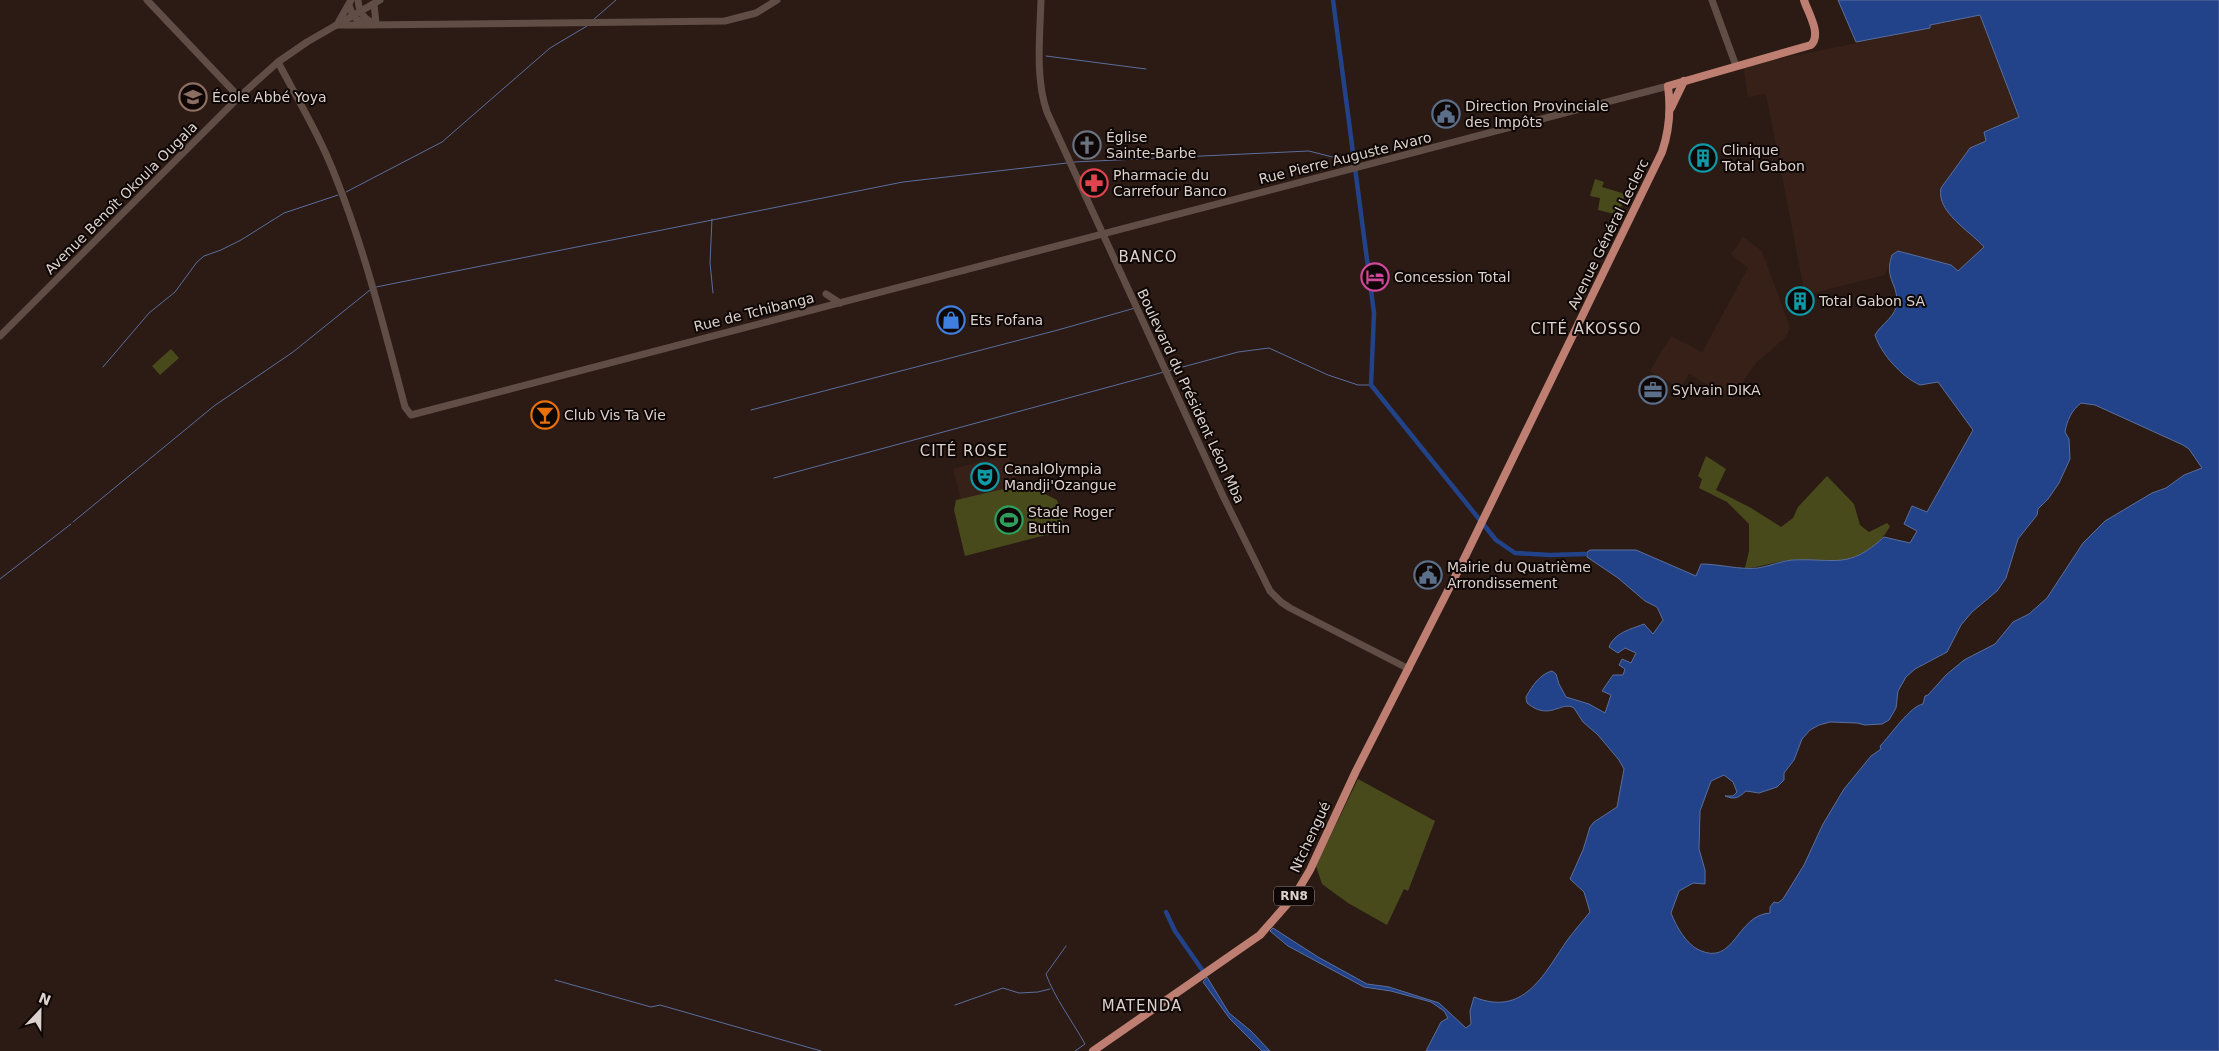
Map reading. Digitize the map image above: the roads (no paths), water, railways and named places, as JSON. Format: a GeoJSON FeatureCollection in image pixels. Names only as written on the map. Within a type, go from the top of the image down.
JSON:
{"type":"FeatureCollection","features":[{"type":"Feature","properties":{"kind":"main road","name":"Rue Pierre Auguste Avaro"},"geometry":{"type":"LineString","coordinates":[[1668,86],[1811,45],[1816,33],[1804,0]]}},
{"type":"Feature","properties":{"kind":"main road"},"geometry":{"type":"LineString","coordinates":[[1671,108],[1684,81]]}},
{"type":"Feature","properties":{"kind":"main road"},"geometry":{"type":"LineString","coordinates":[[1668,86],[1671,108]]}},
{"type":"Feature","properties":{"kind":"main road","name":"Avenue Général Leclerc"},"geometry":{"type":"LineString","coordinates":[[1479,528],[1662,152],[1671,108]]}},
{"type":"Feature","properties":{"kind":"main road","name":"Ntchengué"},"geometry":{"type":"LineString","coordinates":[[1093,1051],[1260,935],[1289,902],[1310,870],[1356,771],[1479,528]]}},
{"type":"Feature","properties":{"kind":"street"},"geometry":{"type":"LineString","coordinates":[[147,0],[239,97]]}},
{"type":"Feature","properties":{"kind":"street"},"geometry":{"type":"LineString","coordinates":[[358,0],[360,12],[366,19],[379,25]]}},
{"type":"Feature","properties":{"kind":"street"},"geometry":{"type":"LineString","coordinates":[[362,0],[375,3],[379,25]]}},
{"type":"Feature","properties":{"kind":"street"},"geometry":{"type":"LineString","coordinates":[[335,25],[595,24],[725,21],[756,12],[777,0]]}},
{"type":"Feature","properties":{"kind":"street","name":"Boulevard du Président Léon Mba"},"geometry":{"type":"LineString","coordinates":[[1041,0],[1040,80],[1043,100],[1167,373],[1270,591],[1290,608],[1409,669]]}},
{"type":"Feature","properties":{"kind":"street"},"geometry":{"type":"LineString","coordinates":[[1712,0],[1736,66]]}},
{"type":"Feature","properties":{"kind":"street"},"geometry":{"type":"LineString","coordinates":[[350,2],[353,16],[364,26]]}},
{"type":"Feature","properties":{"kind":"street"},"geometry":{"type":"LineString","coordinates":[[335,25],[350,2]]}},
{"type":"Feature","properties":{"kind":"street","name":"Avenue Benoît Okoula Ougala"},"geometry":{"type":"LineString","coordinates":[[0,336],[239,97],[278,62],[307,42],[375,3]]}},
{"type":"Feature","properties":{"kind":"street","name":"Rue de Tchibanga"},"geometry":{"type":"LineString","coordinates":[[278,62],[336,176],[373,288],[405,407],[411,416],[1104,234]]}},
{"type":"Feature","properties":{"kind":"street","name":"Rue Pierre Auguste Avaro"},"geometry":{"type":"LineString","coordinates":[[1104,234],[1668,86]]}},
{"type":"Feature","properties":{"kind":"street"},"geometry":{"type":"LineString","coordinates":[[826,294],[841,303]]}},
{"type":"Feature","properties":{"kind":"water"},"geometry":{"type":"Polygon","coordinates":[[[1838,0],[2219,0],[2219,1051],[1426,1051],[1441,1022],[1448,1018],[1444,1011],[1431,1002],[1391,991],[1364,987],[1288,946],[1270,931],[1273,928],[1318,957],[1367,984],[1389,987],[1439,1003],[1466,1028],[1471,1024],[1470,1011],[1474,997],[1491,1002],[1506,1002],[1530,990],[1540,980],[1569,938],[1590,912],[1584,892],[1570,879],[1583,850],[1590,827],[1594,822],[1617,807],[1624,769],[1598,735],[1583,722],[1574,708],[1569,706],[1542,711],[1527,703],[1526,697],[1540,678],[1552,671],[1556,674],[1566,697],[1589,704],[1605,713],[1611,695],[1602,691],[1613,675],[1623,675],[1625,669],[1619,665],[1622,659],[1631,663],[1636,653],[1625,648],[1618,653],[1609,647],[1611,642],[1624,632],[1644,624],[1653,634],[1663,620],[1657,607],[1645,601],[1618,578],[1587,557],[1587,552],[1590,550],[1636,550],[1696,576],[1701,564],[1758,568],[1792,560],[1841,560],[1861,554],[1884,537],[1910,543],[1917,531],[1904,524],[1912,506],[1927,512],[1973,430],[1938,382],[1920,385],[1899,371],[1882,350],[1875,335],[1892,316],[1896,307],[1895,289],[1889,269],[1892,255],[1898,251],[1951,265],[1958,271],[1984,247],[1955,221],[1949,213],[1941,197],[1941,188],[1970,148],[1986,141],[1984,132],[2019,117],[1980,15],[1930,25],[1930,28],[1856,42],[1838,0]],[[2081,403],[2070,416],[2065,432],[2069,439],[2070,459],[2059,483],[2038,509],[2037,515],[2018,539],[2006,578],[1997,591],[1972,612],[1961,625],[1947,652],[1915,669],[1906,677],[1898,691],[1896,708],[1889,720],[1882,724],[1865,725],[1830,722],[1810,730],[1802,739],[1794,760],[1784,773],[1784,780],[1777,787],[1759,793],[1746,791],[1738,797],[1731,798],[1725,796],[1733,796],[1737,792],[1733,782],[1724,775],[1711,781],[1700,811],[1699,849],[1705,870],[1705,884],[1693,883],[1679,891],[1671,913],[1682,934],[1694,947],[1711,953],[1720,952],[1750,922],[1759,916],[1770,913],[1770,907],[1774,902],[1778,903],[1783,899],[1804,865],[1823,824],[1844,789],[1871,756],[1881,749],[1880,746],[1912,710],[1923,704],[1925,696],[1946,675],[1964,660],[1995,644],[2013,622],[2029,614],[2047,598],[2083,543],[2105,521],[2152,493],[2166,488],[2184,475],[2202,468],[2189,449],[2183,445],[2095,405],[2081,403]]]}},
{"type":"Feature","properties":{"kind":"water"},"geometry":{"type":"Polygon","coordinates":[[[1207,977],[1229,1013],[1251,1031],[1270,1051],[1262,1051],[1230,1019],[1203,982],[1207,977]]]}},
{"type":"Feature","properties":{"kind":"waterway"},"geometry":{"type":"LineString","coordinates":[[593,20],[616,0]]}},
{"type":"Feature","properties":{"kind":"waterway"},"geometry":{"type":"LineString","coordinates":[[1333,0],[1374,313],[1371,385],[1496,540],[1515,553],[1585,554]]}},
{"type":"Feature","properties":{"kind":"waterway"},"geometry":{"type":"LineString","coordinates":[[346,192],[442,142],[550,48],[587,26]]}},
{"type":"Feature","properties":{"kind":"waterway"},"geometry":{"type":"LineString","coordinates":[[1046,56],[1146,69]]}},
{"type":"Feature","properties":{"kind":"waterway"},"geometry":{"type":"LineString","coordinates":[[1074,162],[1309,151],[1344,160],[1355,157]]}},
{"type":"Feature","properties":{"kind":"waterway"},"geometry":{"type":"LineString","coordinates":[[376,287],[903,182],[1067,163]]}},
{"type":"Feature","properties":{"kind":"waterway"},"geometry":{"type":"LineString","coordinates":[[103,367],[149,313],[175,292],[197,262],[204,256],[241,240],[284,213],[338,195]]}},
{"type":"Feature","properties":{"kind":"waterway"},"geometry":{"type":"LineString","coordinates":[[712,219],[710,263],[713,293]]}},
{"type":"Feature","properties":{"kind":"waterway"},"geometry":{"type":"LineString","coordinates":[[73,522],[214,406],[293,352],[370,290]]}},
{"type":"Feature","properties":{"kind":"waterway"},"geometry":{"type":"LineString","coordinates":[[751,410],[1135,308]]}},
{"type":"Feature","properties":{"kind":"waterway"},"geometry":{"type":"LineString","coordinates":[[1168,371],[1238,352],[1269,348],[1328,375],[1358,385],[1371,385]]}},
{"type":"Feature","properties":{"kind":"waterway"},"geometry":{"type":"LineString","coordinates":[[774,478],[1164,372]]}},
{"type":"Feature","properties":{"kind":"waterway"},"geometry":{"type":"LineString","coordinates":[[0,579],[71,524]]}},
{"type":"Feature","properties":{"kind":"waterway"},"geometry":{"type":"LineString","coordinates":[[1166,912],[1175,931],[1203,971]]}},
{"type":"Feature","properties":{"kind":"waterway"},"geometry":{"type":"LineString","coordinates":[[1066,946],[1046,974],[1049,983],[1085,1044],[1075,1051]]}},
{"type":"Feature","properties":{"kind":"waterway"},"geometry":{"type":"LineString","coordinates":[[555,980],[651,1007],[660,1005],[821,1051]]}},
{"type":"Feature","properties":{"kind":"waterway"},"geometry":{"type":"LineString","coordinates":[[955,1005],[1003,988],[1019,993],[1050,989]]}},
{"type":"Feature","properties":{"kind":"place","name":"École Abbé Yoya"},"geometry":{"type":"Point","coordinates":[193,97]}},
{"type":"Feature","properties":{"kind":"place","name":"Direction Provinciale des Impôts"},"geometry":{"type":"Point","coordinates":[1446,114]}},
{"type":"Feature","properties":{"kind":"place","name":"Église Sainte-Barbe"},"geometry":{"type":"Point","coordinates":[1087,145]}},
{"type":"Feature","properties":{"kind":"place","name":"Clinique Total Gabon"},"geometry":{"type":"Point","coordinates":[1703,158]}},
{"type":"Feature","properties":{"kind":"place","name":"Pharmacie du Carrefour Banco"},"geometry":{"type":"Point","coordinates":[1094,183]}},
{"type":"Feature","properties":{"kind":"place","name":"Concession Total"},"geometry":{"type":"Point","coordinates":[1375,277]}},
{"type":"Feature","properties":{"kind":"place","name":"Total Gabon SA"},"geometry":{"type":"Point","coordinates":[1800,301]}},
{"type":"Feature","properties":{"kind":"place","name":"Ets Fofana"},"geometry":{"type":"Point","coordinates":[951,320]}},
{"type":"Feature","properties":{"kind":"place","name":"Sylvain DIKA"},"geometry":{"type":"Point","coordinates":[1653,390]}},
{"type":"Feature","properties":{"kind":"place","name":"Club Vis Ta Vie"},"geometry":{"type":"Point","coordinates":[545,415]}},
{"type":"Feature","properties":{"kind":"place","name":"CanalOlympia Mandji'Ozangue"},"geometry":{"type":"Point","coordinates":[985,477]}},
{"type":"Feature","properties":{"kind":"place","name":"Stade Roger Buttin"},"geometry":{"type":"Point","coordinates":[1009,520]}},
{"type":"Feature","properties":{"kind":"place","name":"Mairie du Quatrième Arrondissement"},"geometry":{"type":"Point","coordinates":[1428,575]}},
{"type":"Feature","properties":{"kind":"district","name":"BANCO"},"geometry":{"type":"Point","coordinates":[1148,257]}},
{"type":"Feature","properties":{"kind":"district","name":"CITÉ AKOSSO"},"geometry":{"type":"Point","coordinates":[1586,329]}},
{"type":"Feature","properties":{"kind":"district","name":"CITÉ ROSE"},"geometry":{"type":"Point","coordinates":[964,451]}},
{"type":"Feature","properties":{"kind":"district","name":"MATENDA"},"geometry":{"type":"Point","coordinates":[1142,1006]}}]}
